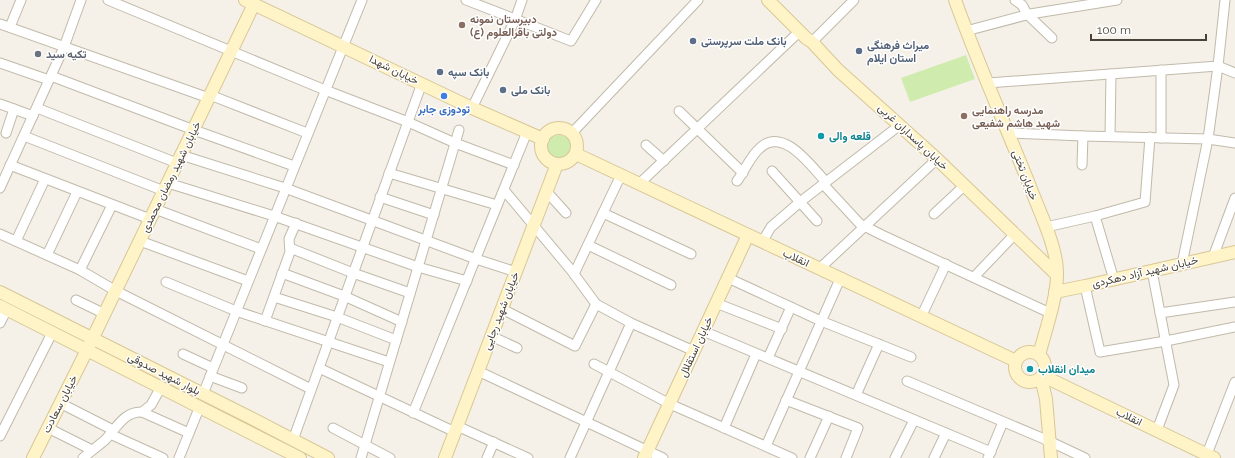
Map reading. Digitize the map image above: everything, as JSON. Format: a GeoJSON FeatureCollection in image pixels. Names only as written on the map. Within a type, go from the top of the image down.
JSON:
{"type":"FeatureCollection","features":[{"type":"Feature","properties":{"kind":"main road","name":"خیابان پاسداران غربی"},"geometry":{"type":"LineString","coordinates":[[768,0],[812,42],[838,70],[937,159],[1058,275]]}},
{"type":"Feature","properties":{"kind":"main road","name":"خیابان تختی"},"geometry":{"type":"LineString","coordinates":[[955,0],[966,31],[1046,227],[1056,256],[1058,275],[1039,355]]}},
{"type":"Feature","properties":{"kind":"main road","name":"خیابان شهید رمضان محمدی"},"geometry":{"type":"LineString","coordinates":[[87,350],[210,97],[232,50],[252,1]]}},
{"type":"Feature","properties":{"kind":"main road","name":"خیابان شهدا"},"geometry":{"type":"LineString","coordinates":[[252,1],[472,108],[543,140]]}},
{"type":"Feature","properties":{"kind":"main road"},"geometry":{"type":"LineString","coordinates":[[559,128],[572,133],[576,140],[577,147],[576,154],[571,160],[565,164],[557,164],[546,158],[542,152],[541,146],[546,134],[559,128]]}},
{"type":"Feature","properties":{"kind":"main road","name":"انقلاب"},"geometry":{"type":"LineString","coordinates":[[576,154],[1016,361]]}},
{"type":"Feature","properties":{"kind":"main road","name":"خیابان شهید رجایی"},"geometry":{"type":"LineString","coordinates":[[445,458],[557,164]]}},
{"type":"Feature","properties":{"kind":"main road","name":"خیابان استقلال"},"geometry":{"type":"LineString","coordinates":[[646,455],[748,235]]}},
{"type":"Feature","properties":{"kind":"main road","name":"خیابان شهید آزاد دهکردی"},"geometry":{"type":"LineString","coordinates":[[1055,292],[1235,252]]}},
{"type":"Feature","properties":{"kind":"main road","name":"بلوار شهید صدوقی"},"geometry":{"type":"LineString","coordinates":[[0,292],[328,458]]}},
{"type":"Feature","properties":{"kind":"main road","name":"بلوار شهید صدوقی"},"geometry":{"type":"LineString","coordinates":[[3,307],[300,458]]}},
{"type":"Feature","properties":{"kind":"main road","name":"خیابان سعادت"},"geometry":{"type":"LineString","coordinates":[[32,458],[87,350]]}},
{"type":"Feature","properties":{"kind":"main road"},"geometry":{"type":"LineString","coordinates":[[1027,352],[1032,352],[1039,355],[1045,363],[1045,372],[1042,377],[1032,382],[1022,380],[1016,372],[1016,361],[1027,352]]}},
{"type":"Feature","properties":{"kind":"main road"},"geometry":{"type":"LineString","coordinates":[[1042,377],[1046,399],[1051,458]]}},
{"type":"Feature","properties":{"kind":"main road","name":"انقلاب"},"geometry":{"type":"LineString","coordinates":[[1042,377],[1211,456]]}},
{"type":"Feature","properties":{"kind":"street"},"geometry":{"type":"LineString","coordinates":[[10,27],[21,0]]}},
{"type":"Feature","properties":{"kind":"street"},"geometry":{"type":"LineString","coordinates":[[0,188],[64,47],[81,0]]}},
{"type":"Feature","properties":{"kind":"street"},"geometry":{"type":"LineString","coordinates":[[108,0],[232,50],[325,90],[408,122],[455,143],[514,165]]}},
{"type":"Feature","properties":{"kind":"street"},"geometry":{"type":"LineString","coordinates":[[203,394],[342,45],[362,0]]}},
{"type":"Feature","properties":{"kind":"street"},"geometry":{"type":"LineString","coordinates":[[466,0],[571,41],[592,1]]}},
{"type":"Feature","properties":{"kind":"street"},"geometry":{"type":"LineString","coordinates":[[472,108],[515,20],[522,0]]}},
{"type":"Feature","properties":{"kind":"street"},"geometry":{"type":"LineString","coordinates":[[572,133],[698,0]]}},
{"type":"Feature","properties":{"kind":"street"},"geometry":{"type":"LineString","coordinates":[[812,42],[854,0]]}},
{"type":"Feature","properties":{"kind":"street"},"geometry":{"type":"LineString","coordinates":[[1015,0],[1022,5],[1027,14],[1052,38]]}},
{"type":"Feature","properties":{"kind":"street"},"geometry":{"type":"LineString","coordinates":[[966,31],[1027,14],[1117,0]]}},
{"type":"Feature","properties":{"kind":"street"},"geometry":{"type":"LineString","coordinates":[[1182,264],[1208,139],[1225,0]]}},
{"type":"Feature","properties":{"kind":"street"},"geometry":{"type":"LineString","coordinates":[[0,24],[210,97],[307,133]]}},
{"type":"Feature","properties":{"kind":"street"},"geometry":{"type":"LineString","coordinates":[[639,184],[800,31]]}},
{"type":"Feature","properties":{"kind":"street"},"geometry":{"type":"LineString","coordinates":[[0,62],[50,78],[294,166]]}},
{"type":"Feature","properties":{"kind":"street"},"geometry":{"type":"LineString","coordinates":[[988,83],[1218,66],[1235,73]]}},
{"type":"Feature","properties":{"kind":"street"},"geometry":{"type":"LineString","coordinates":[[1161,70],[1161,138]]}},
{"type":"Feature","properties":{"kind":"street"},"geometry":{"type":"LineString","coordinates":[[1110,136],[1111,74]]}},
{"type":"Feature","properties":{"kind":"street"},"geometry":{"type":"LineString","coordinates":[[293,440],[422,83]]}},
{"type":"Feature","properties":{"kind":"street"},"geometry":{"type":"LineString","coordinates":[[0,104],[14,109],[35,112],[179,159],[285,188],[476,259],[516,272]]}},
{"type":"Feature","properties":{"kind":"street"},"geometry":{"type":"LineString","coordinates":[[6,133],[14,109]]}},
{"type":"Feature","properties":{"kind":"street"},"geometry":{"type":"LineString","coordinates":[[679,111],[743,172]]}},
{"type":"Feature","properties":{"kind":"street"},"geometry":{"type":"LineString","coordinates":[[762,242],[771,227],[800,202],[900,125]]}},
{"type":"Feature","properties":{"kind":"street"},"geometry":{"type":"LineString","coordinates":[[361,458],[459,130]]}},
{"type":"Feature","properties":{"kind":"street"},"geometry":{"type":"LineString","coordinates":[[413,413],[527,132]]}},
{"type":"Feature","properties":{"kind":"street"},"geometry":{"type":"LineString","coordinates":[[1008,133],[1208,139],[1235,143]]}},
{"type":"Feature","properties":{"kind":"street"},"geometry":{"type":"LineString","coordinates":[[24,136],[166,187],[274,216],[418,267],[467,281]]}},
{"type":"Feature","properties":{"kind":"street"},"geometry":{"type":"LineString","coordinates":[[1082,165],[1083,136]]}},
{"type":"Feature","properties":{"kind":"street"},"geometry":{"type":"LineString","coordinates":[[1046,227],[1095,216],[1145,202],[1150,137]]}},
{"type":"Feature","properties":{"kind":"street"},"geometry":{"type":"LineString","coordinates":[[737,181],[759,148],[772,141],[781,141],[791,146],[806,160],[860,224],[1050,313]]}},
{"type":"Feature","properties":{"kind":"street"},"geometry":{"type":"LineString","coordinates":[[646,145],[664,161]]}},
{"type":"Feature","properties":{"kind":"street"},"geometry":{"type":"LineString","coordinates":[[819,269],[937,159]]}},
{"type":"Feature","properties":{"kind":"street"},"geometry":{"type":"LineString","coordinates":[[10,165],[112,205],[153,214],[261,249]]}},
{"type":"Feature","properties":{"kind":"street"},"geometry":{"type":"LineString","coordinates":[[772,171],[817,221]]}},
{"type":"Feature","properties":{"kind":"street"},"geometry":{"type":"LineString","coordinates":[[389,173],[497,205]]}},
{"type":"Feature","properties":{"kind":"street"},"geometry":{"type":"LineString","coordinates":[[574,274],[621,175]]}},
{"type":"Feature","properties":{"kind":"street"},"geometry":{"type":"LineString","coordinates":[[16,241],[45,179]]}},
{"type":"Feature","properties":{"kind":"street"},"geometry":{"type":"LineString","coordinates":[[934,214],[964,185]]}},
{"type":"Feature","properties":{"kind":"street"},"geometry":{"type":"LineString","coordinates":[[504,190],[574,274],[596,304],[632,323],[694,351]]}},
{"type":"Feature","properties":{"kind":"street"},"geometry":{"type":"LineString","coordinates":[[47,255],[77,192]]}},
{"type":"Feature","properties":{"kind":"street"},"geometry":{"type":"LineString","coordinates":[[547,192],[566,213]]}},
{"type":"Feature","properties":{"kind":"street"},"geometry":{"type":"LineString","coordinates":[[380,197],[434,215]]}},
{"type":"Feature","properties":{"kind":"street"},"geometry":{"type":"LineString","coordinates":[[1213,257],[1235,198]]}},
{"type":"Feature","properties":{"kind":"street"},"geometry":{"type":"LineString","coordinates":[[80,270],[112,205]]}},
{"type":"Feature","properties":{"kind":"street"},"geometry":{"type":"LineString","coordinates":[[603,213],[691,254]]}},
{"type":"Feature","properties":{"kind":"street"},"geometry":{"type":"LineString","coordinates":[[1095,216],[1114,280]]}},
{"type":"Feature","properties":{"kind":"street"},"geometry":{"type":"LineString","coordinates":[[265,321],[290,252],[289,239],[296,223]]}},
{"type":"Feature","properties":{"kind":"street"},"geometry":{"type":"LineString","coordinates":[[0,234],[80,270],[116,291],[311,389]]}},
{"type":"Feature","properties":{"kind":"street"},"geometry":{"type":"LineString","coordinates":[[974,277],[1015,234]]}},
{"type":"Feature","properties":{"kind":"street"},"geometry":{"type":"LineString","coordinates":[[140,240],[248,280]]}},
{"type":"Feature","properties":{"kind":"street"},"geometry":{"type":"LineString","coordinates":[[588,245],[671,285]]}},
{"type":"Feature","properties":{"kind":"street"},"geometry":{"type":"LineString","coordinates":[[290,248],[353,273],[410,293]]}},
{"type":"Feature","properties":{"kind":"street"},"geometry":{"type":"LineString","coordinates":[[921,316],[946,264]]}},
{"type":"Feature","properties":{"kind":"street"},"geometry":{"type":"LineString","coordinates":[[1152,271],[1174,385],[1157,430]]}},
{"type":"Feature","properties":{"kind":"street"},"geometry":{"type":"LineString","coordinates":[[282,273],[344,296],[402,322]]}},
{"type":"Feature","properties":{"kind":"street"},"geometry":{"type":"LineString","coordinates":[[728,278],[821,321],[910,357]]}},
{"type":"Feature","properties":{"kind":"street"},"geometry":{"type":"LineString","coordinates":[[766,446],[840,279]]}},
{"type":"Feature","properties":{"kind":"street"},"geometry":{"type":"LineString","coordinates":[[166,282],[236,311],[389,362]]}},
{"type":"Feature","properties":{"kind":"street"},"geometry":{"type":"LineString","coordinates":[[1086,286],[1100,352],[1166,341],[1235,327]]}},
{"type":"Feature","properties":{"kind":"street"},"geometry":{"type":"LineString","coordinates":[[274,297],[337,317],[396,340]]}},
{"type":"Feature","properties":{"kind":"street"},"geometry":{"type":"LineString","coordinates":[[76,300],[105,314]]}},
{"type":"Feature","properties":{"kind":"street"},"geometry":{"type":"LineString","coordinates":[[1160,313],[1235,302]]}},
{"type":"Feature","properties":{"kind":"street"},"geometry":{"type":"LineString","coordinates":[[716,303],[782,329]]}},
{"type":"Feature","properties":{"kind":"street"},"geometry":{"type":"LineString","coordinates":[[502,309],[575,346],[596,304]]}},
{"type":"Feature","properties":{"kind":"street"},"geometry":{"type":"LineString","coordinates":[[0,323],[3,307]]}},
{"type":"Feature","properties":{"kind":"street"},"geometry":{"type":"LineString","coordinates":[[768,358],[791,307]]}},
{"type":"Feature","properties":{"kind":"street"},"geometry":{"type":"LineString","coordinates":[[570,458],[632,323]]}},
{"type":"Feature","properties":{"kind":"street"},"geometry":{"type":"LineString","coordinates":[[703,331],[946,433],[989,455],[1003,422]]}},
{"type":"Feature","properties":{"kind":"street"},"geometry":{"type":"LineString","coordinates":[[0,436],[3,423],[52,333]]}},
{"type":"Feature","properties":{"kind":"street"},"geometry":{"type":"LineString","coordinates":[[492,336],[517,348]]}},
{"type":"Feature","properties":{"kind":"street"},"geometry":{"type":"LineString","coordinates":[[856,395],[879,344]]}},
{"type":"Feature","properties":{"kind":"street"},"geometry":{"type":"LineString","coordinates":[[183,354],[211,372],[242,388]]}},
{"type":"Feature","properties":{"kind":"street"},"geometry":{"type":"LineString","coordinates":[[724,428],[756,354]]}},
{"type":"Feature","properties":{"kind":"street"},"geometry":{"type":"LineString","coordinates":[[594,364],[670,404],[792,458]]}},
{"type":"Feature","properties":{"kind":"street"},"geometry":{"type":"LineString","coordinates":[[318,368],[413,413],[494,442],[522,457]]}},
{"type":"Feature","properties":{"kind":"street"},"geometry":{"type":"LineString","coordinates":[[478,371],[587,422],[646,455],[663,458]]}},
{"type":"Feature","properties":{"kind":"street"},"geometry":{"type":"LineString","coordinates":[[907,381],[1049,441],[1085,458]]}},
{"type":"Feature","properties":{"kind":"street"},"geometry":{"type":"LineString","coordinates":[[1211,456],[1235,382]]}},
{"type":"Feature","properties":{"kind":"street"},"geometry":{"type":"LineString","coordinates":[[142,412],[151,405],[161,387]]}},
{"type":"Feature","properties":{"kind":"street"},"geometry":{"type":"LineString","coordinates":[[786,400],[858,428],[846,458]]}},
{"type":"Feature","properties":{"kind":"street"},"geometry":{"type":"LineString","coordinates":[[60,403],[163,458]]}},
{"type":"Feature","properties":{"kind":"street"},"geometry":{"type":"LineString","coordinates":[[179,458],[200,406]]}},
{"type":"Feature","properties":{"kind":"street"},"geometry":{"type":"LineString","coordinates":[[83,458],[112,432],[127,416],[136,412],[142,412],[189,433]]}},
{"type":"Feature","properties":{"kind":"street"},"geometry":{"type":"LineString","coordinates":[[810,458],[829,416]]}},
{"type":"Feature","properties":{"kind":"street"},"geometry":{"type":"LineString","coordinates":[[895,458],[914,420]]}},
{"type":"Feature","properties":{"kind":"street"},"geometry":{"type":"LineString","coordinates":[[48,428],[92,450]]}},
{"type":"Feature","properties":{"kind":"street"},"geometry":{"type":"LineString","coordinates":[[332,428],[390,458]]}},
{"type":"Feature","properties":{"kind":"street"},"geometry":{"type":"LineString","coordinates":[[934,458],[946,433]]}},
{"type":"Feature","properties":{"kind":"street"},"geometry":{"type":"LineString","coordinates":[[488,458],[494,442]]}},
{"type":"Feature","properties":{"kind":"green space"},"geometry":{"type":"Polygon","coordinates":[[[966,55],[975,79],[910,102],[901,78],[966,55]]]}},
{"type":"Feature","properties":{"kind":"green space"},"geometry":{"type":"Polygon","coordinates":[[[559,135],[568,138],[571,147],[568,156],[559,159],[550,156],[547,147],[550,138],[559,135]]]}},
{"type":"Feature","properties":{"kind":"place","name":"دبیرستان نمونه دولتی باقرالعلوم (ع)"},"geometry":{"type":"Point","coordinates":[462,25]}},
{"type":"Feature","properties":{"kind":"place","name":"بانک ملت سرپرستی"},"geometry":{"type":"Point","coordinates":[693,41]}},
{"type":"Feature","properties":{"kind":"place","name":"میراث فرهنگی استان ایلام"},"geometry":{"type":"Point","coordinates":[859,51]}},
{"type":"Feature","properties":{"kind":"place","name":"تکیه سید"},"geometry":{"type":"Point","coordinates":[38,54]}},
{"type":"Feature","properties":{"kind":"place","name":"بانک سپه"},"geometry":{"type":"Point","coordinates":[440,72]}},
{"type":"Feature","properties":{"kind":"place","name":"بانک ملی"},"geometry":{"type":"Point","coordinates":[503,90]}},
{"type":"Feature","properties":{"kind":"place","name":"تودوزی جابر"},"geometry":{"type":"Point","coordinates":[444,96]}},
{"type":"Feature","properties":{"kind":"place","name":"مدرسه راهنمایی شهید هاشم شفیعی"},"geometry":{"type":"Point","coordinates":[964,116]}},
{"type":"Feature","properties":{"kind":"place","name":"قلعه والی"},"geometry":{"type":"Point","coordinates":[821,136]}},
{"type":"Feature","properties":{"kind":"place","name":"میدان انقلاب"},"geometry":{"type":"Point","coordinates":[1030,369]}}]}
